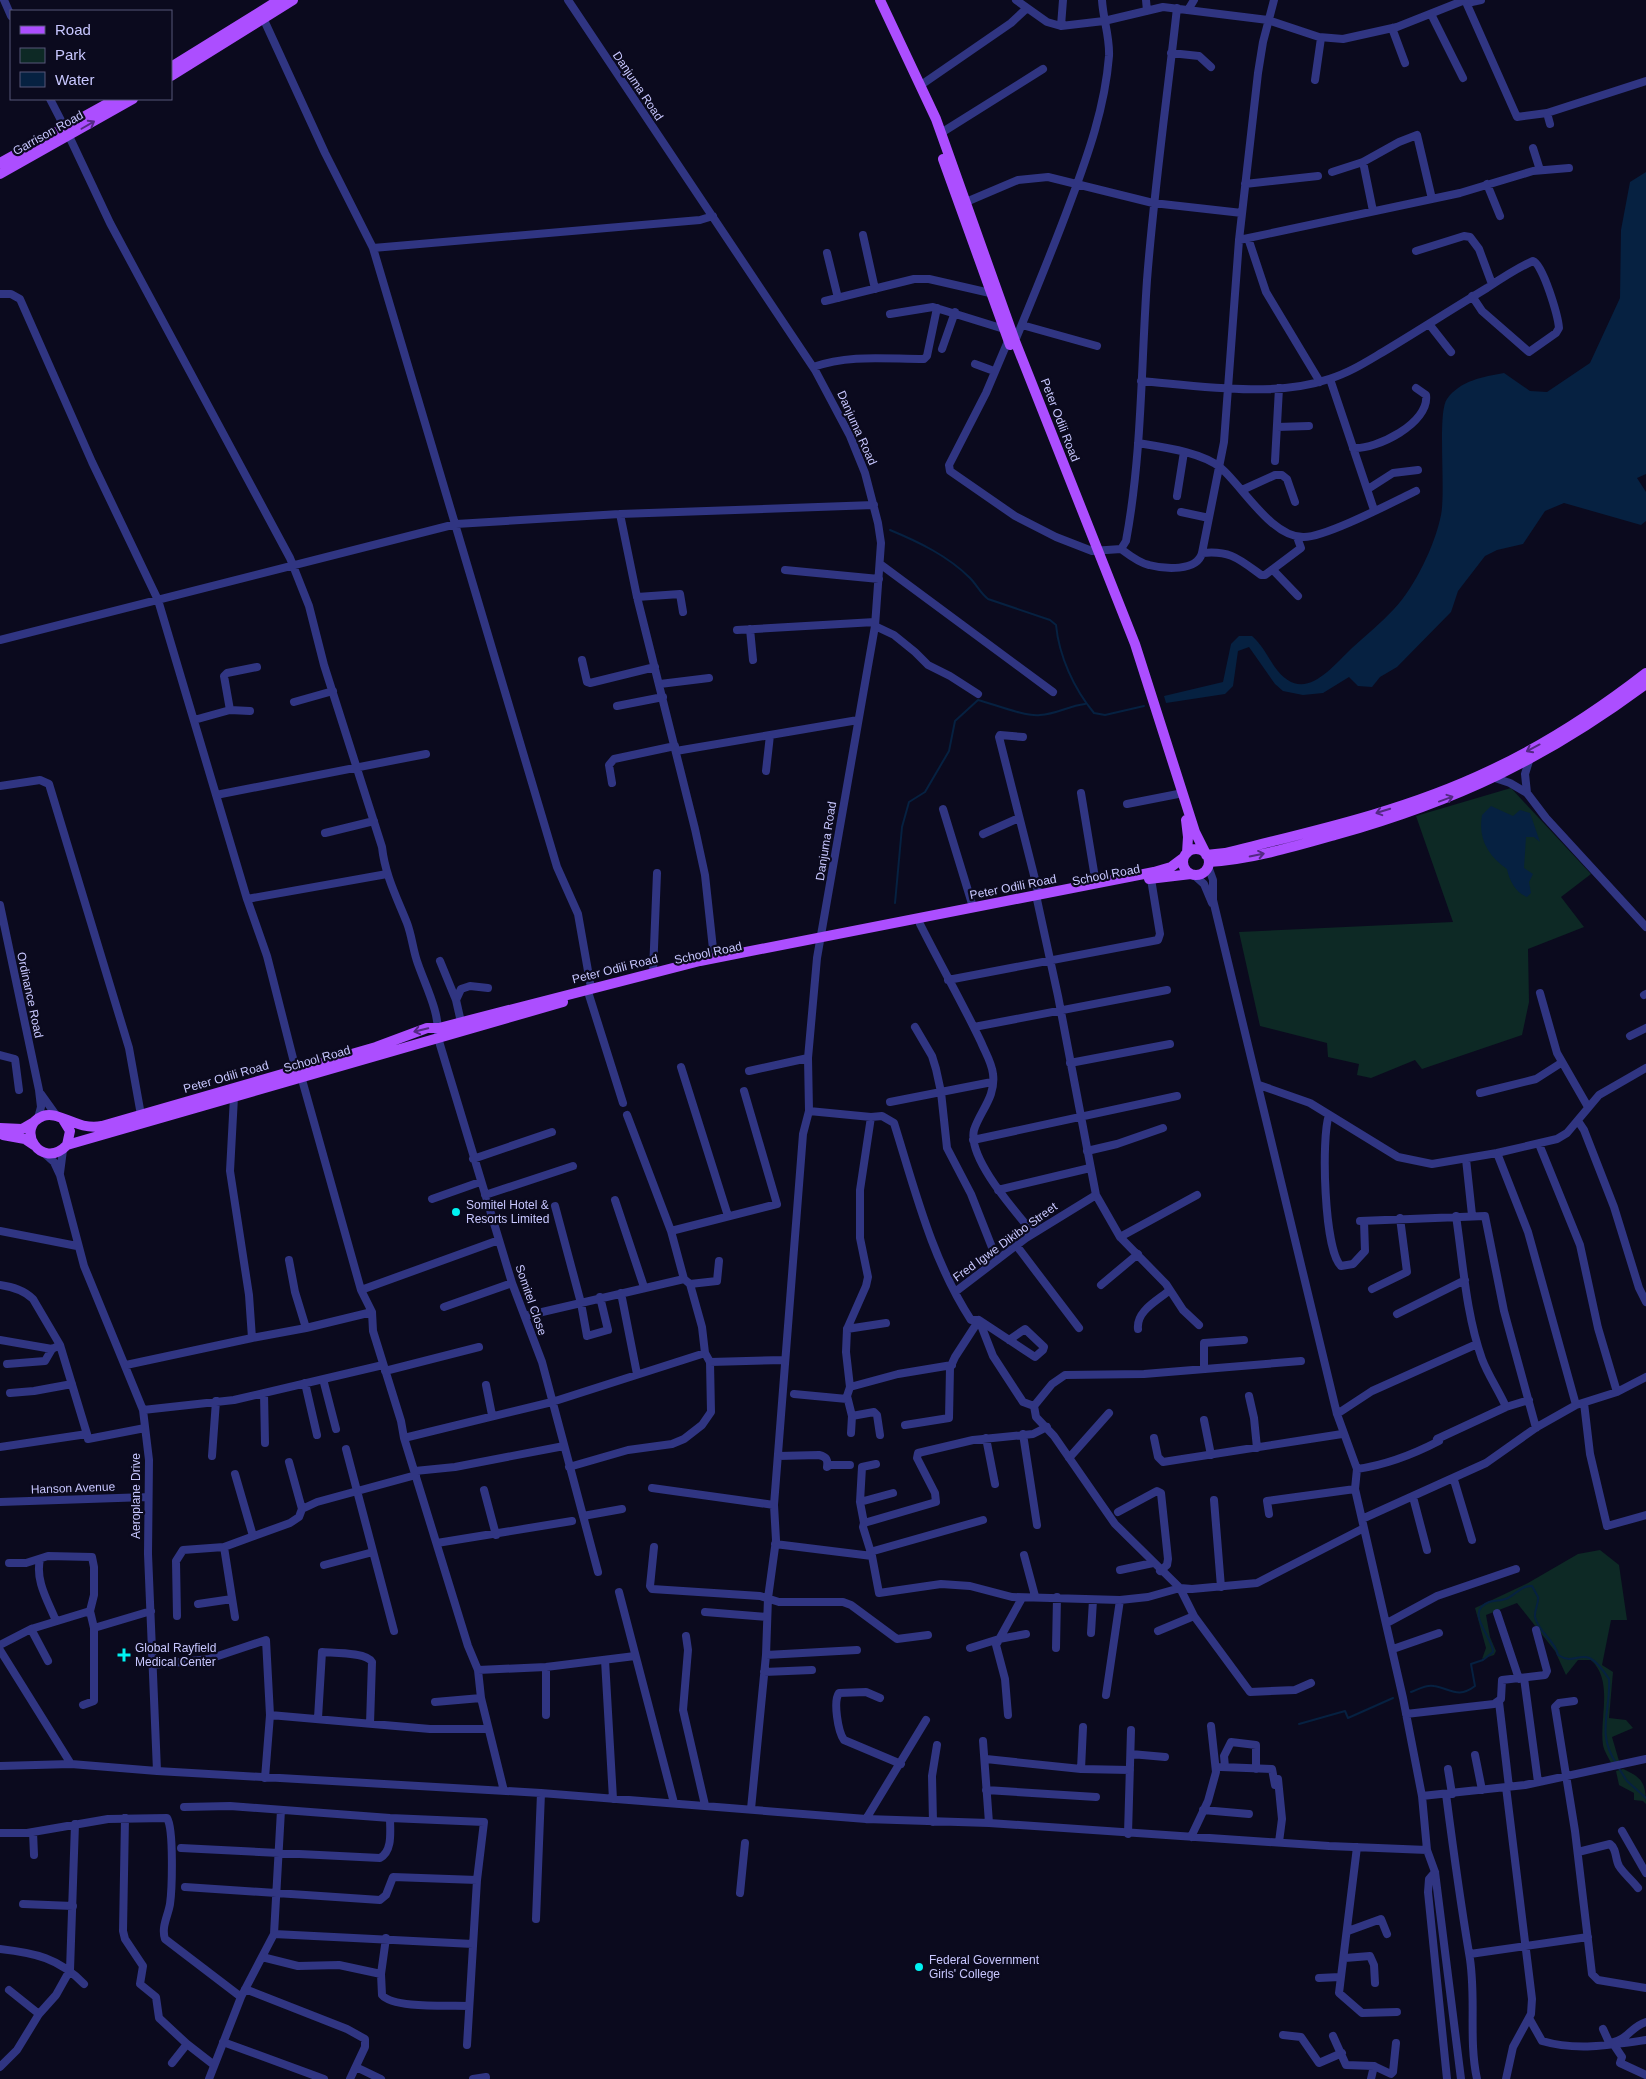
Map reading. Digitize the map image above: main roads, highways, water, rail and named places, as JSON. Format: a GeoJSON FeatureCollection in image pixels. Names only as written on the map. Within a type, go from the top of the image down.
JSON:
{"type":"FeatureCollection","features":[{"type":"Feature","properties":{"kind":"main road"},"geometry":{"type":"LineString","coordinates":[[172,66],[278,0]]}},
{"type":"Feature","properties":{"kind":"main road"},"geometry":{"type":"LineString","coordinates":[[172,75],[264,20],[293,0]]}},
{"type":"Feature","properties":{"kind":"main road","name":"Peter Odili Road"},"geometry":{"type":"LineString","coordinates":[[874,0],[922,101],[990,292],[1004,329],[1012,341]]}},
{"type":"Feature","properties":{"kind":"main road","name":"Peter Odili Road"},"geometry":{"type":"LineString","coordinates":[[880,0],[921,85],[941,133],[1012,341],[1141,661],[1194,832],[1207,859]]}},
{"type":"Feature","properties":{"kind":"main road","name":"Garrison Road"},"geometry":{"type":"LineString","coordinates":[[0,174],[115,100]]}},
{"type":"Feature","properties":{"kind":"main road","name":"Garrison Road"},"geometry":{"type":"LineString","coordinates":[[0,163],[131,100]]}},
{"type":"Feature","properties":{"kind":"main road","name":"Peter Odili Road"},"geometry":{"type":"LineString","coordinates":[[438,1033],[462,1022],[590,991],[653,972],[714,958],[822,940],[973,907],[1038,897],[1164,869],[1185,856],[1188,831],[1178,794],[1130,646],[1096,552]]}},
{"type":"Feature","properties":{"kind":"main road"},"geometry":{"type":"LineString","coordinates":[[1207,859],[1342,824],[1404,805],[1457,785],[1489,771],[1574,725],[1646,673]]}},
{"type":"Feature","properties":{"kind":"main road"},"geometry":{"type":"LineString","coordinates":[[1207,859],[1202,873],[1192,874],[1184,867],[1185,856],[1195,849],[1207,859],[1244,858],[1290,848],[1356,829],[1444,799],[1495,778],[1529,761],[1607,713],[1646,684]]}},
{"type":"Feature","properties":{"kind":"main road","name":"School Road"},"geometry":{"type":"LineString","coordinates":[[65,1147],[102,1134],[234,1097],[299,1073],[590,991],[822,940],[920,924],[1038,897],[1192,874]]}},
{"type":"Feature","properties":{"kind":"main road","name":"Peter Odili Road"},"geometry":{"type":"LineString","coordinates":[[59,1116],[77,1126],[89,1128],[299,1073]]}},
{"type":"Feature","properties":{"kind":"main road"},"geometry":{"type":"LineString","coordinates":[[0,1128],[22,1129],[50,1114],[59,1116],[70,1131],[65,1147],[57,1153],[44,1153],[25,1139],[0,1135]]}},
{"type":"Feature","properties":{"kind":"main road"},"geometry":{"type":"LineString","coordinates":[[34,1146],[30,1136],[37,1120]]}},
{"type":"Feature","properties":{"kind":"water"},"geometry":{"type":"Polygon","coordinates":[[[1646,172],[1646,474],[1637,478],[1646,492],[1646,521],[1641,525],[1564,503],[1545,511],[1523,544],[1497,550],[1485,556],[1458,591],[1451,612],[1397,667],[1380,677],[1372,687],[1358,686],[1349,677],[1323,693],[1303,695],[1283,691],[1275,684],[1249,647],[1238,651],[1233,686],[1225,694],[1166,703],[1164,696],[1223,682],[1231,644],[1239,636],[1252,636],[1284,678],[1295,683],[1305,684],[1315,681],[1334,666],[1394,609],[1417,578],[1438,527],[1443,489],[1443,419],[1447,399],[1466,383],[1504,373],[1530,391],[1547,392],[1590,363],[1620,298],[1621,230],[1630,182],[1646,172]]]}},
{"type":"Feature","properties":{"kind":"water"},"geometry":{"type":"Polygon","coordinates":[[[1491,806],[1513,816],[1520,810],[1530,813],[1540,842],[1534,837],[1526,837],[1524,868],[1533,874],[1529,882],[1531,893],[1527,897],[1516,889],[1511,882],[1507,869],[1489,852],[1483,839],[1481,831],[1482,815],[1491,806]]]}},
{"type":"Feature","properties":{"kind":"waterway"},"geometry":{"type":"LineString","coordinates":[[890,530],[943,556],[970,578],[988,599],[1050,620],[1056,625],[1060,648],[1069,672],[1080,693],[1094,713],[1105,715],[1144,706]]}},
{"type":"Feature","properties":{"kind":"waterway"},"geometry":{"type":"LineString","coordinates":[[895,903],[902,827],[909,802],[925,792],[949,751],[955,721],[978,700],[1034,715],[1052,713],[1085,704]]}},
{"type":"Feature","properties":{"kind":"waterway"},"geometry":{"type":"LineString","coordinates":[[1411,1692],[1425,1686],[1431,1686],[1459,1693],[1475,1686],[1471,1664],[1483,1660],[1493,1652],[1479,1619],[1479,1612],[1482,1606],[1489,1602],[1506,1599],[1522,1588],[1532,1586],[1538,1597],[1535,1617],[1539,1627],[1554,1645],[1558,1655],[1571,1659],[1587,1657],[1593,1660],[1609,1679],[1606,1732],[1610,1752],[1616,1763]]}},
{"type":"Feature","properties":{"kind":"waterway"},"geometry":{"type":"LineString","coordinates":[[1299,1724],[1345,1711],[1348,1718],[1393,1698]]}},
{"type":"Feature","properties":{"kind":"waterway"},"geometry":{"type":"LineString","coordinates":[[1618,1767],[1627,1781],[1646,1798]]}},
{"type":"Feature","properties":{"kind":"place","name":"Somitel Hotel & Resorts Limited"},"geometry":{"type":"Point","coordinates":[456,1212]}},
{"type":"Feature","properties":{"kind":"place","name":"Global Rayfield Medical Center"},"geometry":{"type":"Point","coordinates":[124,1655]}},
{"type":"Feature","properties":{"kind":"place","name":"Federal Government Girls' College"},"geometry":{"type":"Point","coordinates":[919,1967]}}]}
